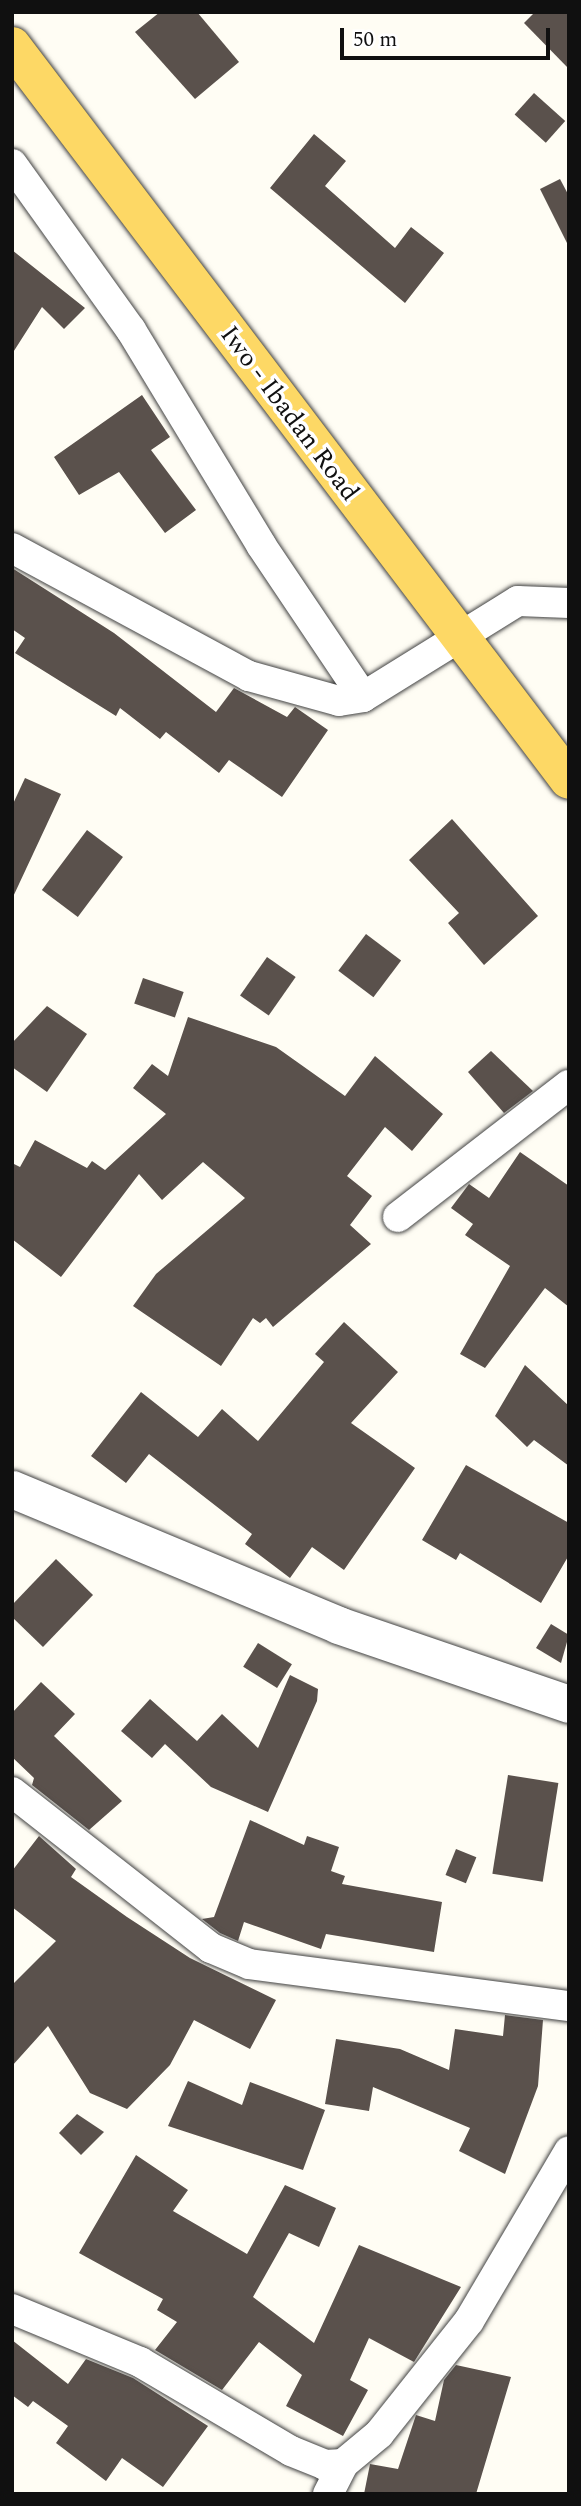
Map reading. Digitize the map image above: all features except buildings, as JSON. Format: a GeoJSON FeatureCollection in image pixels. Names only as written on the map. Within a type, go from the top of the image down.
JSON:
{"type":"FeatureCollection","features":[{"type":"Feature","properties":{"kind":"main road","name":"Iwo - Ibadan Road"},"geometry":{"type":"LineString","coordinates":[[12,46],[458,640],[569,780]]}},
{"type":"Feature","properties":{"kind":"street"},"geometry":{"type":"LineString","coordinates":[[12,164],[131,330],[261,545],[363,697]]}},
{"type":"Feature","properties":{"kind":"street"},"geometry":{"type":"LineString","coordinates":[[12,548],[248,677],[308,696],[363,697],[517,601],[569,603]]}},
{"type":"Feature","properties":{"kind":"street"},"geometry":{"type":"LineString","coordinates":[[398,1217],[569,1085]]}},
{"type":"Feature","properties":{"kind":"street"},"geometry":{"type":"LineString","coordinates":[[12,1489],[338,1625],[569,1704]]}},
{"type":"Feature","properties":{"kind":"street"},"geometry":{"type":"LineString","coordinates":[[12,1791],[211,1948],[249,1964],[569,2006]]}},
{"type":"Feature","properties":{"kind":"street"},"geometry":{"type":"LineString","coordinates":[[328,2494],[343,2464],[379,2434],[469,2320],[569,2151]]}},
{"type":"Feature","properties":{"kind":"street"},"geometry":{"type":"LineString","coordinates":[[12,2309],[140,2362],[291,2451],[343,2464]]}}]}
